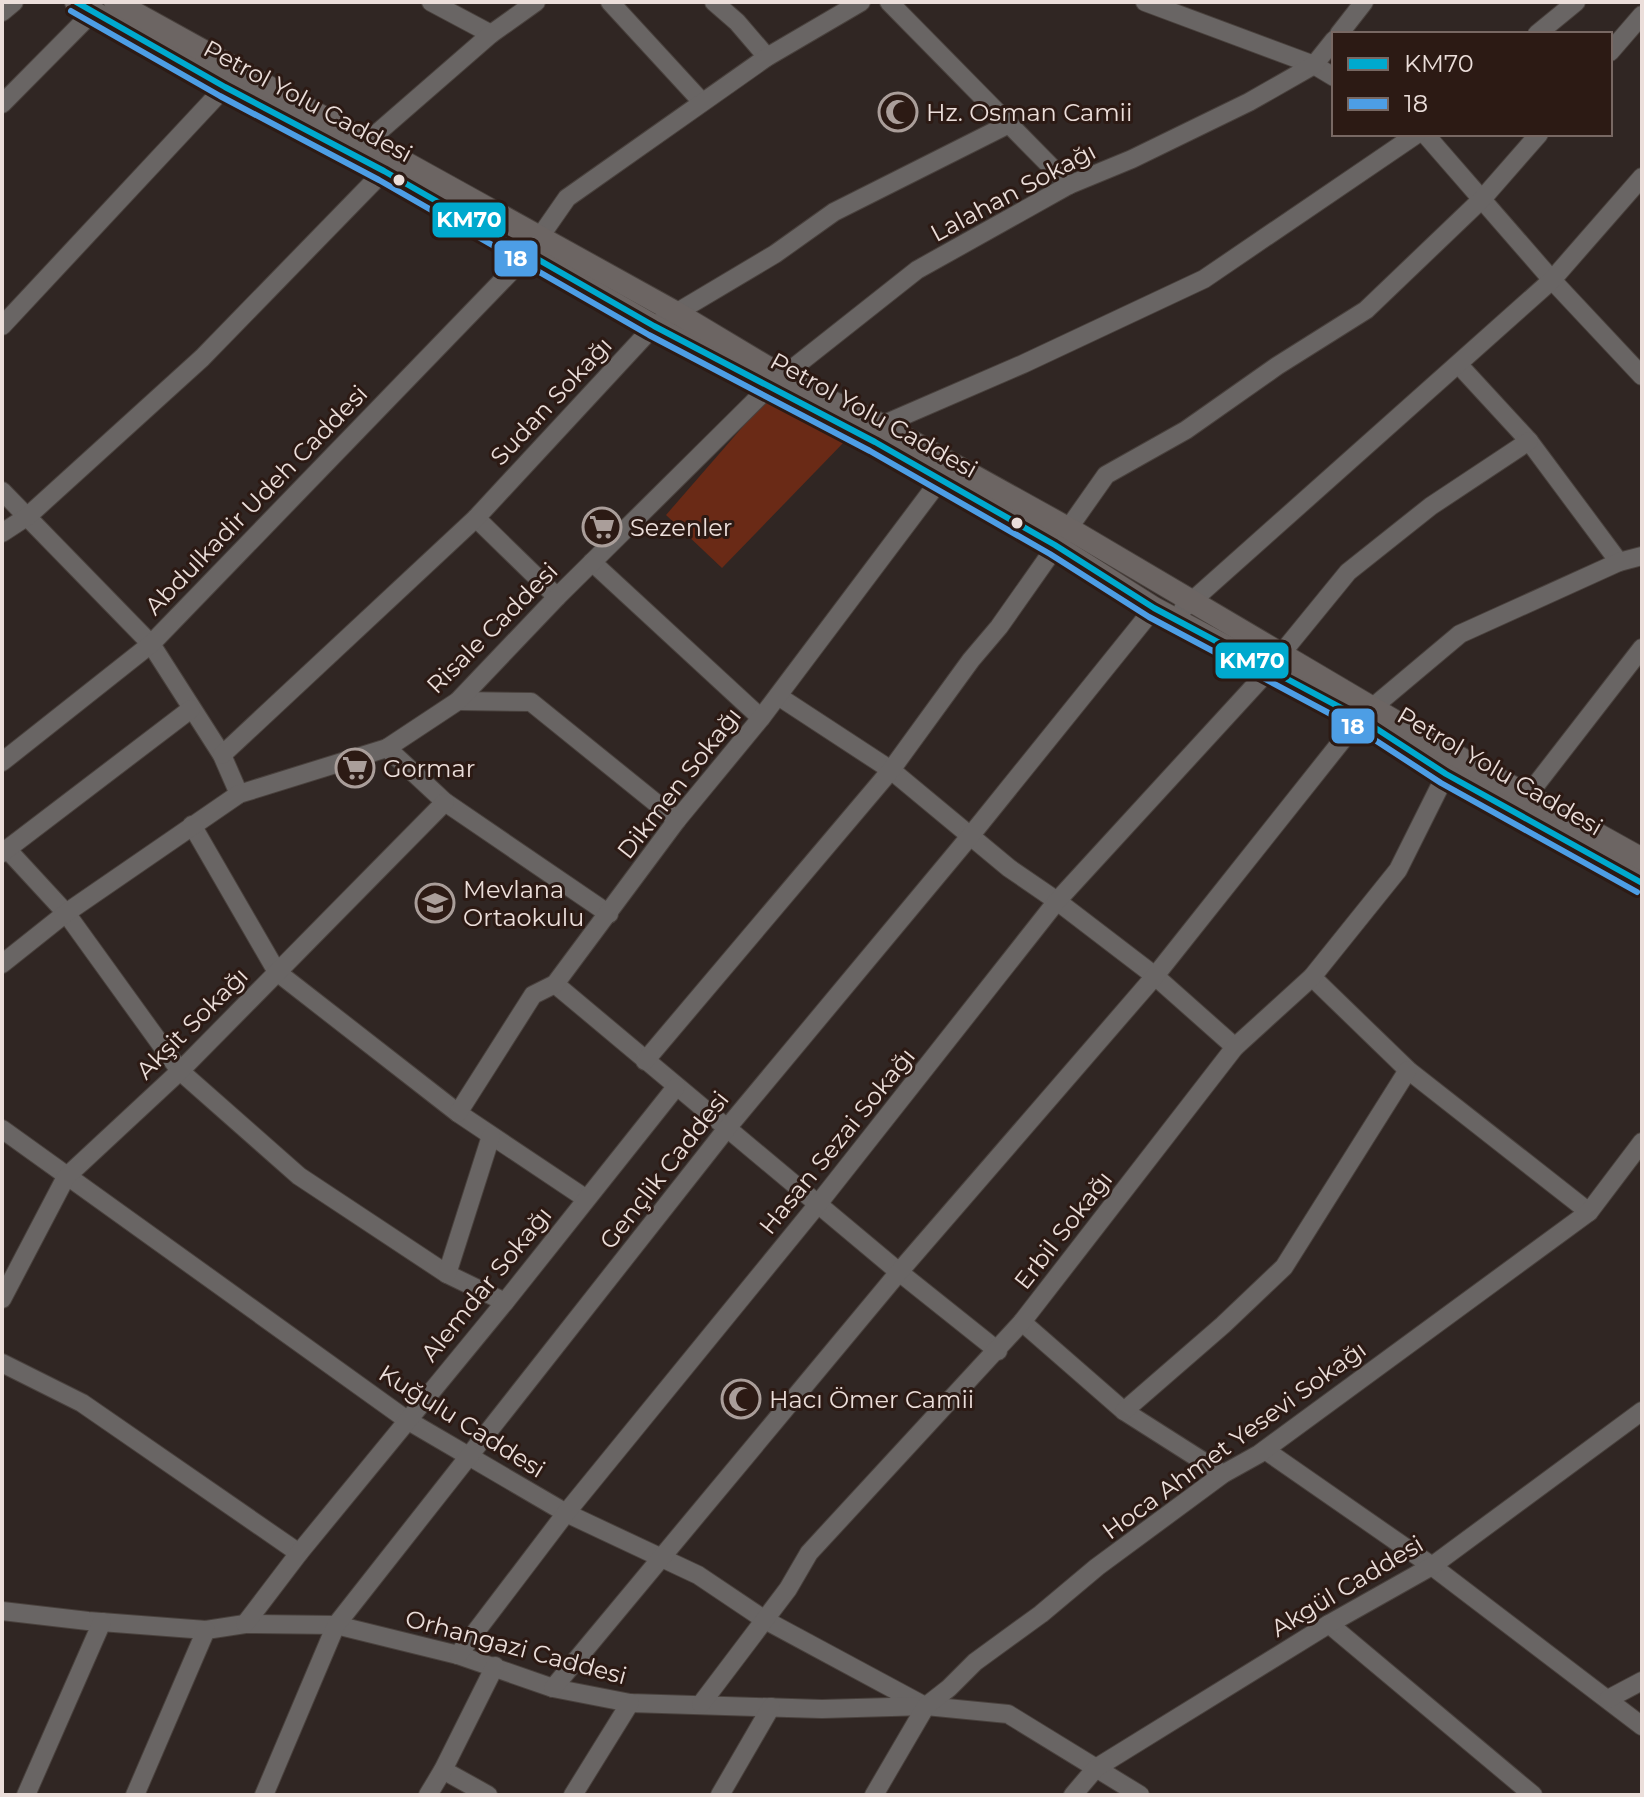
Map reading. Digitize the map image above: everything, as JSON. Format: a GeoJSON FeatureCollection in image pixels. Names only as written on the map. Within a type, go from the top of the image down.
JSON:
{"type":"FeatureCollection","features":[{"type":"Feature","properties":{"kind":"main road","name":"Petrol Yolu Caddesi"},"geometry":{"type":"LineString","coordinates":[[115,2],[360,148],[533,246],[654,326],[879,433],[1061,536],[1163,613],[1275,662],[1366,713],[1528,795],[1642,859]]}},
{"type":"Feature","properties":{"kind":"main road","name":"Petrol Yolu Caddesi"},"geometry":{"type":"LineString","coordinates":[[85,7],[225,87],[360,148],[384,171],[533,246],[675,312],[776,382]]}},
{"type":"Feature","properties":{"kind":"main road","name":"Petrol Yolu Caddesi"},"geometry":{"type":"LineString","coordinates":[[879,433],[940,480],[1192,601],[1275,662]]}},
{"type":"Feature","properties":{"kind":"main road","name":"Petrol Yolu Caddesi"},"geometry":{"type":"LineString","coordinates":[[1366,713],[1446,774],[1642,883]]}},
{"type":"Feature","properties":{"kind":"street"},"geometry":{"type":"LineString","coordinates":[[2,12],[14,2]]}},
{"type":"Feature","properties":{"kind":"street"},"geometry":{"type":"LineString","coordinates":[[431,2],[491,34]]}},
{"type":"Feature","properties":{"kind":"street"},"geometry":{"type":"LineString","coordinates":[[360,148],[491,34],[536,2]]}},
{"type":"Feature","properties":{"kind":"street"},"geometry":{"type":"LineString","coordinates":[[610,2],[702,102]]}},
{"type":"Feature","properties":{"kind":"street"},"geometry":{"type":"LineString","coordinates":[[714,2],[737,22],[767,57]]}},
{"type":"Feature","properties":{"kind":"street","name":"Abdulkadir Udeh Caddesi"},"geometry":{"type":"LineString","coordinates":[[2,762],[151,644],[533,246],[567,198],[767,57],[861,2]]}},
{"type":"Feature","properties":{"kind":"street"},"geometry":{"type":"LineString","coordinates":[[889,2],[1069,185]]}},
{"type":"Feature","properties":{"kind":"street"},"geometry":{"type":"LineString","coordinates":[[1145,2],[1314,65],[1332,76]]}},
{"type":"Feature","properties":{"kind":"street"},"geometry":{"type":"LineString","coordinates":[[1341,32],[1364,2]]}},
{"type":"Feature","properties":{"kind":"street"},"geometry":{"type":"LineString","coordinates":[[1539,32],[1576,2]]}},
{"type":"Feature","properties":{"kind":"street"},"geometry":{"type":"LineString","coordinates":[[2,104],[85,7]]}},
{"type":"Feature","properties":{"kind":"street"},"geometry":{"type":"LineString","coordinates":[[1612,50],[1642,15]]}},
{"type":"Feature","properties":{"kind":"street","name":"Lalahan Sokağı"},"geometry":{"type":"LineString","coordinates":[[776,382],[917,270],[1069,185],[1132,159],[1249,102],[1314,65],[1332,42]]}},
{"type":"Feature","properties":{"kind":"street"},"geometry":{"type":"LineString","coordinates":[[2,326],[225,87]]}},
{"type":"Feature","properties":{"kind":"street","name":"Sudan Sokağı"},"geometry":{"type":"LineString","coordinates":[[222,755],[476,518],[654,326],[775,254],[834,212],[1007,125]]}},
{"type":"Feature","properties":{"kind":"street"},"geometry":{"type":"LineString","coordinates":[[879,433],[1204,279],[1414,136]]}},
{"type":"Feature","properties":{"kind":"street"},"geometry":{"type":"LineString","coordinates":[[1427,136],[1552,280],[1642,376]]}},
{"type":"Feature","properties":{"kind":"street"},"geometry":{"type":"LineString","coordinates":[[645,1061],[891,770],[971,660],[999,627],[1106,475],[1186,430],[1277,366],[1366,310],[1483,198],[1537,136]]}},
{"type":"Feature","properties":{"kind":"street"},"geometry":{"type":"LineString","coordinates":[[2,533],[28,516],[202,358],[384,171]]}},
{"type":"Feature","properties":{"kind":"street","name":"Gençlik Caddesi"},"geometry":{"type":"LineString","coordinates":[[264,1795],[336,1625],[728,1127],[971,835],[1163,613],[1192,601],[1459,365],[1552,280],[1639,186]]}},
{"type":"Feature","properties":{"kind":"street"},"geometry":{"type":"LineString","coordinates":[[1459,365],[1529,441],[1619,562]]}},
{"type":"Feature","properties":{"kind":"street","name":"Risale Caddesi"},"geometry":{"type":"LineString","coordinates":[[2,964],[66,913],[239,794],[387,748],[458,701],[557,597],[776,382]]}},
{"type":"Feature","properties":{"kind":"street","name":"Hasan Sezai Sokağı"},"geometry":{"type":"LineString","coordinates":[[458,1655],[566,1513],[818,1204],[1057,901],[1275,662],[1348,572],[1431,506],[1529,441]]}},
{"type":"Feature","properties":{"kind":"street","name":"Dikmen Sokağı"},"geometry":{"type":"LineString","coordinates":[[458,1113],[533,995],[555,984],[677,820],[761,718],[940,480]]}},
{"type":"Feature","properties":{"kind":"street"},"geometry":{"type":"LineString","coordinates":[[2,491],[151,644],[222,755],[239,794]]}},
{"type":"Feature","properties":{"kind":"street"},"geometry":{"type":"LineString","coordinates":[[476,518],[557,597]]}},
{"type":"Feature","properties":{"kind":"street"},"geometry":{"type":"LineString","coordinates":[[553,1688],[899,1272],[1155,976],[1366,713],[1460,634],[1619,562],[1642,556]]}},
{"type":"Feature","properties":{"kind":"street"},"geometry":{"type":"LineString","coordinates":[[592,562],[761,718]]}},
{"type":"Feature","properties":{"kind":"street"},"geometry":{"type":"LineString","coordinates":[[1528,795],[1638,658]]}},
{"type":"Feature","properties":{"kind":"street"},"geometry":{"type":"LineString","coordinates":[[778,696],[891,770],[1009,868],[1155,976],[1235,1047]]}},
{"type":"Feature","properties":{"kind":"street"},"geometry":{"type":"LineString","coordinates":[[458,701],[531,702],[677,820]]}},
{"type":"Feature","properties":{"kind":"street"},"geometry":{"type":"LineString","coordinates":[[191,709],[5,851],[66,913],[180,1071],[299,1176],[447,1274],[505,1302]]}},
{"type":"Feature","properties":{"kind":"street"},"geometry":{"type":"LineString","coordinates":[[387,748],[445,802],[609,914]]}},
{"type":"Feature","properties":{"kind":"street","name":"Erbil Sokağı"},"geometry":{"type":"LineString","coordinates":[[701,1704],[765,1620],[809,1553],[998,1351],[1235,1047],[1312,977],[1398,870],[1446,774]]}},
{"type":"Feature","properties":{"kind":"street","name":"Akşit Sokağı"},"geometry":{"type":"LineString","coordinates":[[2,1299],[66,1177],[180,1071],[445,802]]}},
{"type":"Feature","properties":{"kind":"street"},"geometry":{"type":"LineString","coordinates":[[192,825],[277,972],[458,1113],[585,1198]]}},
{"type":"Feature","properties":{"kind":"street"},"geometry":{"type":"LineString","coordinates":[[1312,977],[1408,1070],[1589,1212]]}},
{"type":"Feature","properties":{"kind":"street"},"geometry":{"type":"LineString","coordinates":[[555,984],[998,1351]]}},
{"type":"Feature","properties":{"kind":"street"},"geometry":{"type":"LineString","coordinates":[[1124,1411],[1284,1267],[1408,1070]]}},
{"type":"Feature","properties":{"kind":"street","name":"Alemdar Sokağı"},"geometry":{"type":"LineString","coordinates":[[245,1624],[676,1087]]}},
{"type":"Feature","properties":{"kind":"street","name":"Kuğulu Caddesi"},"geometry":{"type":"LineString","coordinates":[[2,1129],[407,1420],[566,1513],[698,1575],[765,1620],[926,1706]]}},
{"type":"Feature","properties":{"kind":"street"},"geometry":{"type":"LineString","coordinates":[[447,1274],[491,1136]]}},
{"type":"Feature","properties":{"kind":"street","name":"Hoca Ahmet Yesevi Sokağı"},"geometry":{"type":"LineString","coordinates":[[874,1795],[926,1706],[975,1662],[1223,1474],[1265,1450],[1589,1212],[1639,1153]]}},
{"type":"Feature","properties":{"kind":"street"},"geometry":{"type":"LineString","coordinates":[[1022,1322],[1124,1411],[1223,1474]]}},
{"type":"Feature","properties":{"kind":"street"},"geometry":{"type":"LineString","coordinates":[[2,1363],[82,1403],[299,1553]]}},
{"type":"Feature","properties":{"kind":"street","name":"Akgül Caddesi"},"geometry":{"type":"LineString","coordinates":[[1073,1795],[1096,1768],[1329,1624],[1432,1566],[1642,1411]]}},
{"type":"Feature","properties":{"kind":"street"},"geometry":{"type":"LineString","coordinates":[[1265,1450],[1432,1566],[1642,1726]]}},
{"type":"Feature","properties":{"kind":"street","name":"Orhangazi Caddesi"},"geometry":{"type":"LineString","coordinates":[[2,1611],[206,1630],[245,1624],[336,1625],[458,1655],[553,1688],[630,1703],[771,1707],[926,1706],[1008,1714],[1140,1795]]}},
{"type":"Feature","properties":{"kind":"street"},"geometry":{"type":"LineString","coordinates":[[26,1795],[102,1622]]}},
{"type":"Feature","properties":{"kind":"street"},"geometry":{"type":"LineString","coordinates":[[1329,1624],[1533,1795]]}},
{"type":"Feature","properties":{"kind":"street"},"geometry":{"type":"LineString","coordinates":[[135,1795],[206,1630]]}},
{"type":"Feature","properties":{"kind":"street"},"geometry":{"type":"LineString","coordinates":[[428,1795],[495,1666]]}},
{"type":"Feature","properties":{"kind":"street"},"geometry":{"type":"LineString","coordinates":[[1608,1699],[1642,1681]]}},
{"type":"Feature","properties":{"kind":"street"},"geometry":{"type":"LineString","coordinates":[[573,1795],[630,1703]]}},
{"type":"Feature","properties":{"kind":"street"},"geometry":{"type":"LineString","coordinates":[[720,1795],[771,1707]]}},
{"type":"Feature","properties":{"kind":"street"},"geometry":{"type":"LineString","coordinates":[[443,1770],[488,1795]]}},
{"type":"Feature","properties":{"kind":"shaded area"},"geometry":{"type":"Polygon","coordinates":[[[765,401],[847,439],[722,568],[666,515],[765,401]]]}},
{"type":"Feature","properties":{"kind":"transit line","name":"KM70"},"geometry":{"type":"LineString","coordinates":[[76,2],[225,87],[384,171],[654,326],[875,442],[1055,545],[1154,608],[1360,718],[1446,774],[1642,883]]}},
{"type":"Feature","properties":{"kind":"transit line","name":"18"},"geometry":{"type":"LineString","coordinates":[[71,11],[220,96],[379,180],[649,335],[870,451],[1050,554],[1149,617],[1355,727],[1441,783],[1637,892]]}},
{"type":"Feature","properties":{"kind":"place","name":"Hz. Osman Camii"},"geometry":{"type":"Point","coordinates":[898,112]}},
{"type":"Feature","properties":{"kind":"place","name":"Sezenler"},"geometry":{"type":"Point","coordinates":[602,527]}},
{"type":"Feature","properties":{"kind":"place","name":"Gormar"},"geometry":{"type":"Point","coordinates":[355,768]}},
{"type":"Feature","properties":{"kind":"place","name":"Mevlana Ortaokulu"},"geometry":{"type":"Point","coordinates":[435,903]}},
{"type":"Feature","properties":{"kind":"place","name":"Hacı Ömer Camii"},"geometry":{"type":"Point","coordinates":[741,1399]}}]}
